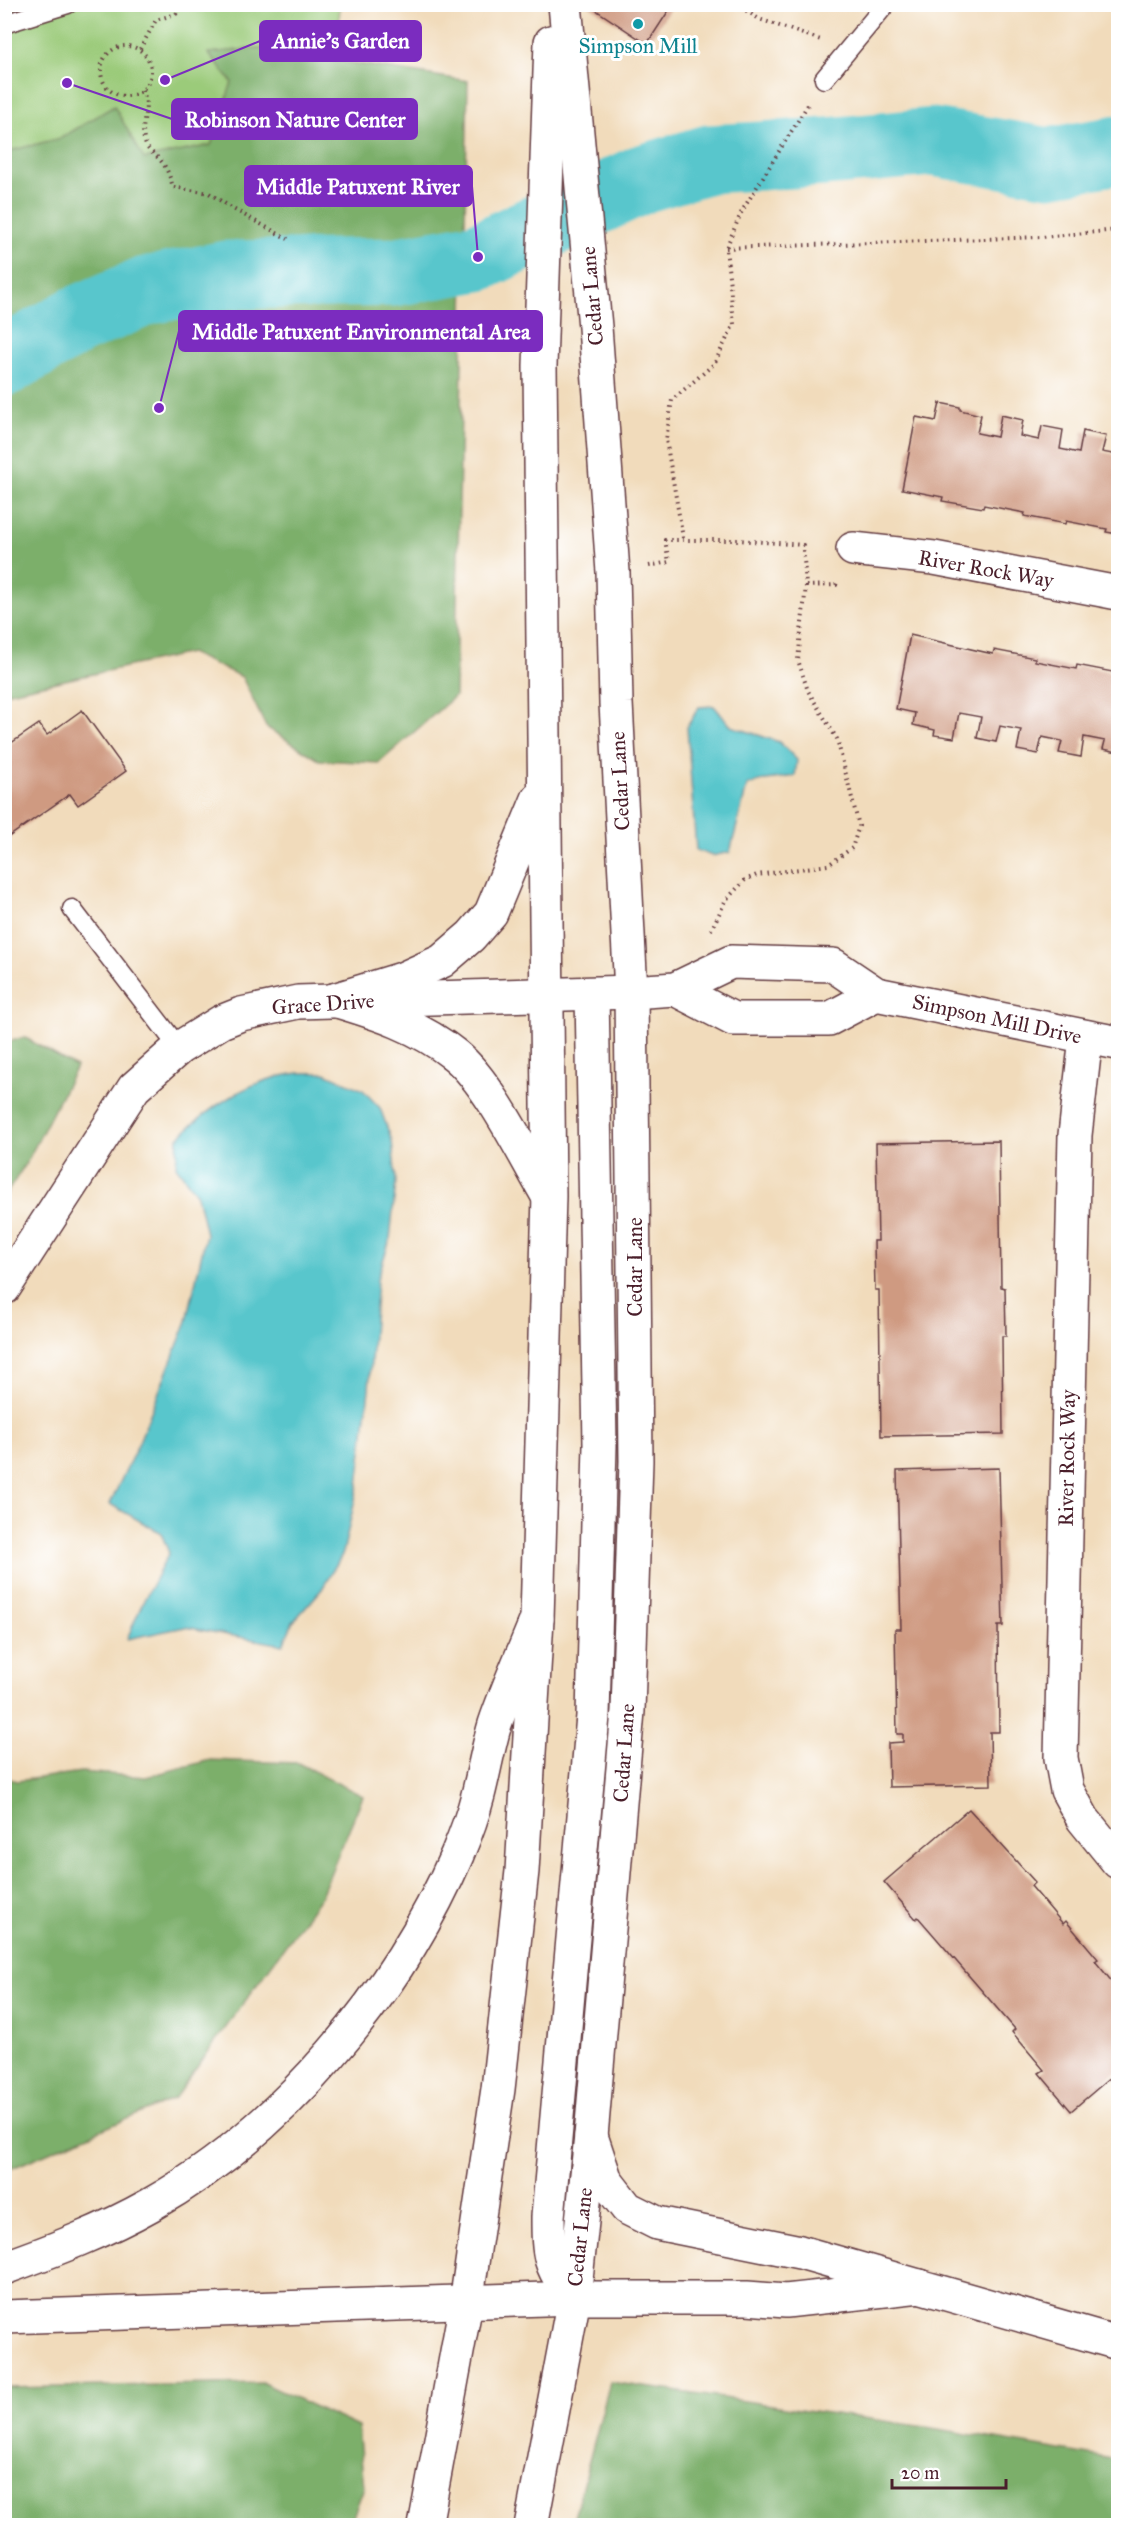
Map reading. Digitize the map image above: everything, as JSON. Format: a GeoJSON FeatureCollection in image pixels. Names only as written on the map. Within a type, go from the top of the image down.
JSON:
{"type":"FeatureCollection","features":[{"type":"Feature","properties":{"kind":"main road","name":"Cedar Lane"},"geometry":{"type":"LineString","coordinates":[[425,2526],[466,2303],[498,2089],[522,1870],[537,1619],[549,1196],[540,366],[552,4]]}},
{"type":"Feature","properties":{"kind":"main road","name":"Cedar Lane"},"geometry":{"type":"LineString","coordinates":[[531,2526],[574,2298],[591,2136],[628,1711],[636,1461],[631,992],[616,703],[613,572],[595,327],[565,4]]}},
{"type":"Feature","properties":{"kind":"main road","name":"River Rock Way"},"geometry":{"type":"LineString","coordinates":[[853,549],[934,558],[1119,594]]}},
{"type":"Feature","properties":{"kind":"main road"},"geometry":{"type":"LineString","coordinates":[[334,1000],[402,979],[442,961],[471,936],[491,913],[544,782]]}},
{"type":"Feature","properties":{"kind":"main road","name":"Simpson Mill Drive"},"geometry":{"type":"LineString","coordinates":[[631,992],[675,989],[731,962],[833,965],[876,994],[1119,1043]]}},
{"type":"Feature","properties":{"kind":"main road"},"geometry":{"type":"LineString","coordinates":[[675,989],[733,1019],[829,1019],[876,994]]}},
{"type":"Feature","properties":{"kind":"main road","name":"Grace Drive"},"geometry":{"type":"LineString","coordinates":[[4,1288],[134,1088],[179,1048],[199,1034],[241,1014],[298,1002],[631,992]]}},
{"type":"Feature","properties":{"kind":"main road"},"geometry":{"type":"LineString","coordinates":[[574,2298],[557,2278],[548,2250],[548,2217],[592,1716],[600,1445],[592,994]]}},
{"type":"Feature","properties":{"kind":"main road"},"geometry":{"type":"LineString","coordinates":[[334,1000],[381,1013],[421,1031],[457,1056],[478,1080],[549,1196]]}},
{"type":"Feature","properties":{"kind":"main road","name":"River Rock Way"},"geometry":{"type":"LineString","coordinates":[[1086,1037],[1075,1135],[1060,1758],[1067,1790],[1083,1819],[1119,1862]]}},
{"type":"Feature","properties":{"kind":"main road"},"geometry":{"type":"LineString","coordinates":[[4,2268],[69,2244],[151,2204],[220,2158],[279,2108],[342,2043],[384,1988],[426,1920],[458,1854],[478,1798],[495,1725],[537,1619]]}},
{"type":"Feature","properties":{"kind":"main road"},"geometry":{"type":"LineString","coordinates":[[591,2136],[606,2181],[627,2208],[657,2223],[800,2252],[1119,2343]]}},
{"type":"Feature","properties":{"kind":"main road"},"geometry":{"type":"LineString","coordinates":[[4,2317],[574,2298],[747,2298],[786,2301],[920,2286]]}},
{"type":"Feature","properties":{"kind":"lane"},"geometry":{"type":"LineString","coordinates":[[4,24],[68,4]]}},
{"type":"Feature","properties":{"kind":"lane"},"geometry":{"type":"LineString","coordinates":[[824,79],[886,4]]}},
{"type":"Feature","properties":{"kind":"lane"},"geometry":{"type":"LineString","coordinates":[[72,909],[179,1048]]}},
{"type":"Feature","properties":{"kind":"path"},"geometry":{"type":"LineString","coordinates":[[140,49],[156,20],[176,14],[184,4]]}},
{"type":"Feature","properties":{"kind":"path"},"geometry":{"type":"LineString","coordinates":[[736,4],[759,19],[848,51]]}},
{"type":"Feature","properties":{"kind":"path"},"geometry":{"type":"LineString","coordinates":[[123,46],[140,49],[146,54],[152,69],[148,85],[142,90],[127,96],[111,91],[105,85],[101,69],[108,53],[123,46]]}},
{"type":"Feature","properties":{"kind":"path"},"geometry":{"type":"LineString","coordinates":[[683,538],[666,440],[672,400],[714,364],[734,324],[726,248],[742,211],[824,79]]}},
{"type":"Feature","properties":{"kind":"path"},"geometry":{"type":"LineString","coordinates":[[142,90],[147,98],[142,126],[147,146],[161,160],[173,187],[209,193],[288,239]]}},
{"type":"Feature","properties":{"kind":"path"},"geometry":{"type":"LineString","coordinates":[[726,248],[1042,237],[1119,230]]}},
{"type":"Feature","properties":{"kind":"path"},"geometry":{"type":"LineString","coordinates":[[613,572],[669,562],[665,540],[683,538],[803,545],[806,586],[798,660],[808,691],[837,738],[859,826],[852,848],[828,865],[757,875],[745,880],[726,900],[708,935]]}},
{"type":"Feature","properties":{"kind":"green space"},"geometry":{"type":"Polygon","coordinates":[[[5,5],[340,5],[326,241],[5,630],[5,5]]]}},
{"type":"Feature","properties":{"kind":"green space"},"geometry":{"type":"Polygon","coordinates":[[[258,48],[468,81],[455,696],[379,763],[319,760],[266,727],[242,677],[190,653],[5,693],[5,152],[61,138],[114,106],[144,159],[211,145],[232,82],[208,53],[258,48]]]}},
{"type":"Feature","properties":{"kind":"green space"},"geometry":{"type":"Polygon","coordinates":[[[24,1037],[76,1067],[28,1160],[5,1196],[5,1043],[24,1037]]]}},
{"type":"Feature","properties":{"kind":"green space"},"geometry":{"type":"Polygon","coordinates":[[[210,1760],[298,1763],[363,1796],[320,1898],[174,2099],[5,2171],[5,1778],[17,1781],[81,1772],[146,1777],[210,1760]]]}},
{"type":"Feature","properties":{"kind":"green space"},"geometry":{"type":"Polygon","coordinates":[[[610,2382],[926,2427],[1118,2460],[1118,2525],[572,2525],[610,2382]]]}},
{"type":"Feature","properties":{"kind":"green space"},"geometry":{"type":"Polygon","coordinates":[[[263,2383],[358,2427],[364,2487],[350,2525],[5,2525],[5,2388],[263,2383]]]}},
{"type":"Feature","properties":{"kind":"water"},"geometry":{"type":"Polygon","coordinates":[[[714,706],[731,726],[779,742],[797,760],[795,776],[759,781],[747,786],[730,852],[712,856],[696,850],[687,727],[699,707],[714,706]]]}},
{"type":"Feature","properties":{"kind":"water"},"geometry":{"type":"Polygon","coordinates":[[[325,1073],[363,1090],[380,1108],[392,1141],[396,1181],[390,1239],[377,1280],[369,1389],[358,1486],[343,1553],[322,1589],[293,1622],[283,1645],[185,1627],[127,1639],[143,1602],[169,1553],[161,1533],[110,1504],[139,1442],[187,1321],[206,1234],[197,1195],[176,1166],[178,1138],[216,1106],[260,1082],[292,1074],[325,1073]]]}},
{"type":"Feature","properties":{"kind":"building","name":"Simpson Mill"},"geometry":{"type":"Polygon","coordinates":[[[587,4],[673,4],[647,44],[587,4]]]}},
{"type":"Feature","properties":{"kind":"building"},"geometry":{"type":"Polygon","coordinates":[[[940,403],[981,415],[977,433],[997,437],[1001,415],[1023,420],[1020,436],[1039,440],[1042,426],[1063,430],[1060,449],[1079,453],[1083,431],[1106,436],[1102,452],[1118,455],[1118,534],[1106,532],[1107,529],[1024,516],[1025,513],[984,505],[983,508],[942,501],[943,497],[902,489],[916,417],[936,421],[940,403]]]}},
{"type":"Feature","properties":{"kind":"building"},"geometry":{"type":"Polygon","coordinates":[[[910,635],[993,654],[994,650],[1076,669],[1077,665],[1118,673],[1118,752],[1103,749],[1105,741],[1084,737],[1081,757],[1059,753],[1062,741],[1042,737],[1038,754],[1017,750],[1021,730],[1000,726],[996,742],[977,738],[981,717],[959,713],[954,738],[934,735],[935,730],[913,725],[915,713],[896,709],[910,635]]]}},
{"type":"Feature","properties":{"kind":"building"},"geometry":{"type":"Polygon","coordinates":[[[82,710],[126,771],[78,805],[70,794],[4,840],[4,748],[39,724],[47,735],[82,710]]]}},
{"type":"Feature","properties":{"kind":"building"},"geometry":{"type":"Polygon","coordinates":[[[999,1141],[1001,1287],[1005,1288],[1006,1336],[1002,1336],[1003,1434],[881,1436],[879,1290],[875,1290],[874,1241],[878,1241],[876,1143],[999,1141]]]}},
{"type":"Feature","properties":{"kind":"building"},"geometry":{"type":"Polygon","coordinates":[[[999,1468],[1003,1626],[998,1626],[999,1732],[990,1732],[991,1785],[889,1787],[888,1743],[903,1742],[903,1734],[897,1734],[895,1629],[901,1629],[897,1471],[999,1468]]]}},
{"type":"Feature","properties":{"kind":"building"},"geometry":{"type":"Polygon","coordinates":[[[1114,1580],[1118,1580],[1118,1605],[1113,1604],[1114,1580]]]}},
{"type":"Feature","properties":{"kind":"building"},"geometry":{"type":"Polygon","coordinates":[[[969,1809],[1035,1882],[1031,1886],[1063,1924],[1066,1921],[1098,1959],[1095,1961],[1118,1989],[1118,2071],[1071,2111],[1039,2073],[1044,2070],[1012,2032],[1015,2029],[918,1917],[916,1919],[884,1882],[969,1809]]]}},
{"type":"Feature","properties":{"kind":"waterway"},"geometry":{"type":"LineString","coordinates":[[4,362],[78,320],[146,291],[226,275],[393,272],[478,257],[642,179],[709,159],[826,152],[933,142],[1049,162],[1118,150]]}},
{"type":"Feature","properties":{"kind":"place","name":"Simpson Mill"},"geometry":{"type":"Point","coordinates":[638,24]}},
{"type":"Feature","properties":{"kind":"place","name":"Annie's Garden"},"geometry":{"type":"Point","coordinates":[165,80]}},
{"type":"Feature","properties":{"kind":"place","name":"Robinson Nature Center"},"geometry":{"type":"Point","coordinates":[67,83]}},
{"type":"Feature","properties":{"kind":"place","name":"Middle Patuxent River"},"geometry":{"type":"Point","coordinates":[478,257]}},
{"type":"Feature","properties":{"kind":"place","name":"Middle Patuxent Environmental Area"},"geometry":{"type":"Point","coordinates":[159,408]}}]}
